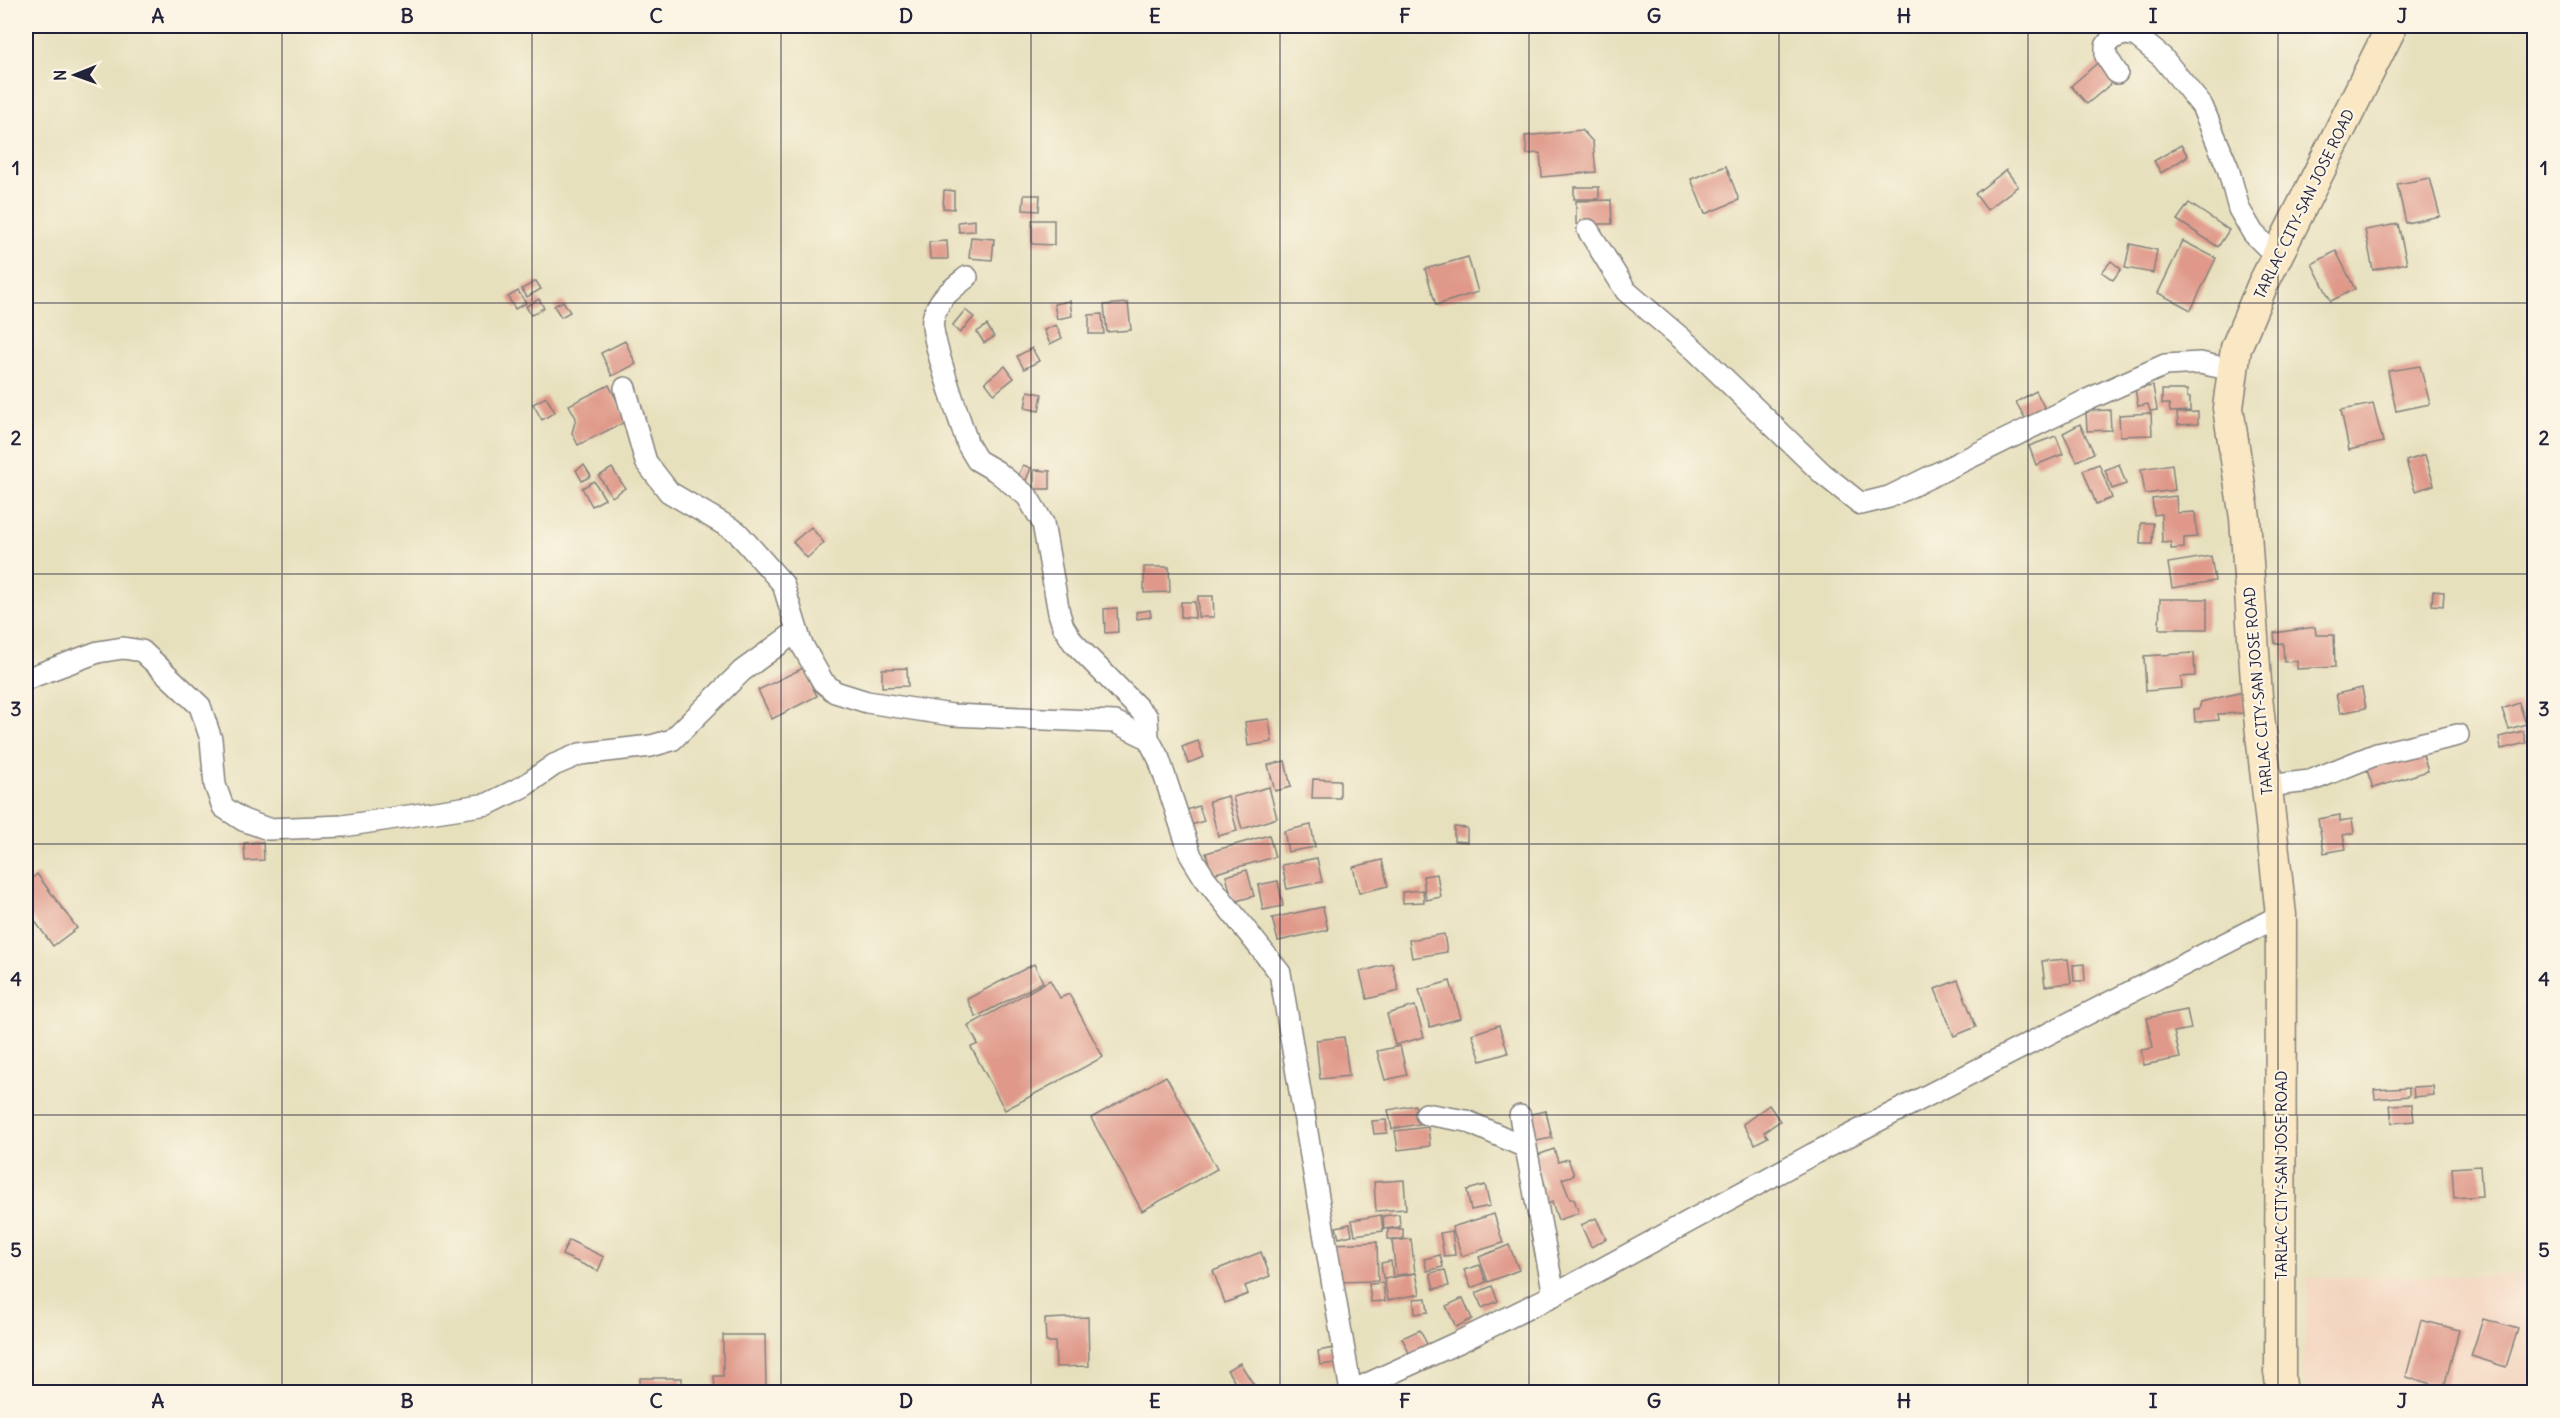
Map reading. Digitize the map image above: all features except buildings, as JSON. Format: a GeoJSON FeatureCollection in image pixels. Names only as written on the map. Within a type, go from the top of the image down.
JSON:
{"type":"FeatureCollection","features":[{"type":"Feature","properties":{"kind":"main road","name":"TARLAC CITY-SAN JOSE ROAD"},"geometry":{"type":"LineString","coordinates":[[2282,1392],[2280,1378],[2281,915],[2257,698],[2245,518],[2228,408],[2236,348],[2262,285],[2392,26]]}},
{"type":"Feature","properties":{"kind":"street"},"geometry":{"type":"LineString","coordinates":[[2116,73],[2106,56],[2106,45],[2111,39],[2124,33],[2135,35],[2162,57],[2202,106],[2228,168],[2239,209],[2253,232],[2277,257]]}},
{"type":"Feature","properties":{"kind":"street"},"geometry":{"type":"LineString","coordinates":[[1588,230],[1626,291],[1695,351],[1823,474],[1861,504],[1889,497],[2087,400],[2165,365],[2200,363],[2233,370]]}},
{"type":"Feature","properties":{"kind":"street"},"geometry":{"type":"LineString","coordinates":[[967,277],[942,298],[932,321],[935,340],[968,444],[977,460],[996,471],[1026,496],[1043,523],[1063,626],[1073,642],[1147,717],[1148,738],[1159,759],[1191,856],[1204,877],[1280,974],[1350,1392],[1554,1295],[1813,1154],[2281,915]]}},
{"type":"Feature","properties":{"kind":"street"},"geometry":{"type":"LineString","coordinates":[[625,388],[646,462],[669,492],[737,532],[783,584],[801,643],[823,682],[835,692],[867,702],[952,715],[1115,722],[1148,738]]}},
{"type":"Feature","properties":{"kind":"street"},"geometry":{"type":"LineString","coordinates":[[26,679],[98,652],[123,648],[142,651],[200,706],[211,739],[215,785],[223,807],[243,820],[268,829],[343,825],[488,804],[524,786],[554,765],[580,754],[651,746],[672,740],[742,671],[797,631]]}},
{"type":"Feature","properties":{"kind":"street"},"geometry":{"type":"LineString","coordinates":[[2266,786],[2310,781],[2377,754],[2458,735]]}},
{"type":"Feature","properties":{"kind":"street"},"geometry":{"type":"LineString","coordinates":[[1426,1114],[1466,1121],[1526,1147]]}},
{"type":"Feature","properties":{"kind":"street"},"geometry":{"type":"LineString","coordinates":[[1520,1116],[1554,1295]]}},
{"type":"Feature","properties":{"kind":"shaded area"},"geometry":{"type":"Polygon","coordinates":[[[2534,1275],[2534,1392],[2306,1392],[2303,1374],[2308,1278],[2534,1275]]]}}]}
